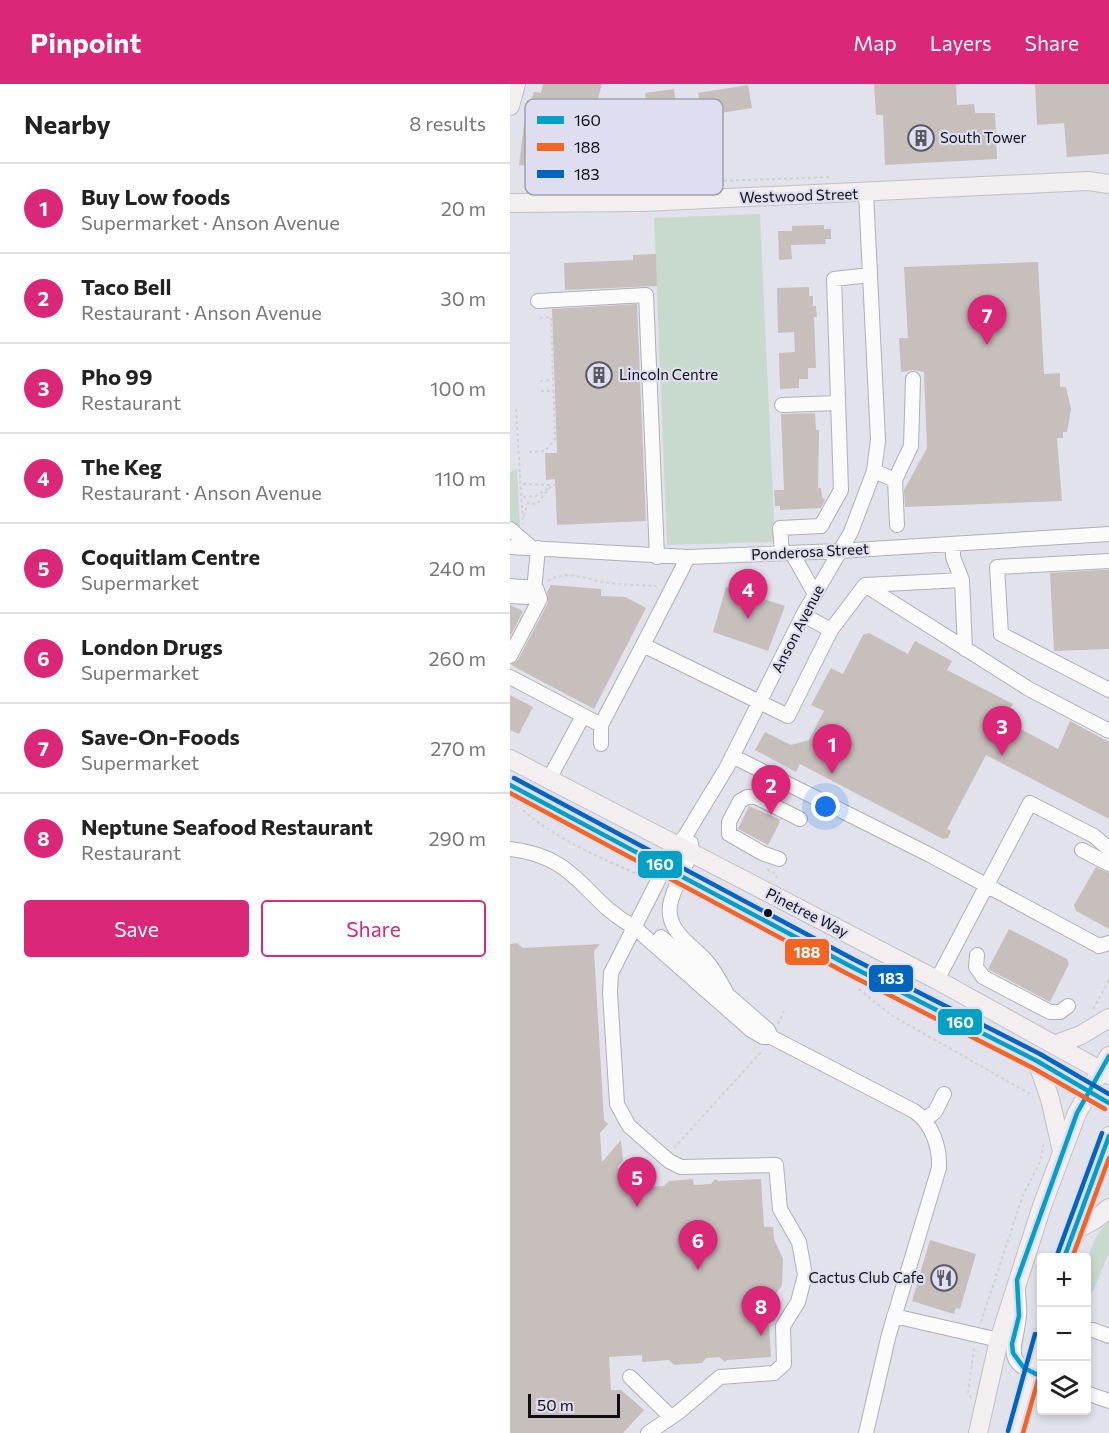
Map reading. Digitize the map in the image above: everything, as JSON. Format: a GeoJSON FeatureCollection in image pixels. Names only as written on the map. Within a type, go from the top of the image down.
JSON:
{"type":"FeatureCollection","features":[{"type":"Feature","properties":{"kind":"main road"},"geometry":{"type":"LineString","coordinates":[[510,106],[516,84]]}},
{"type":"Feature","properties":{"kind":"main road","name":"Westwood Street"},"geometry":{"type":"LineString","coordinates":[[1088,181],[1109,173]]}},
{"type":"Feature","properties":{"kind":"main road","name":"Westwood Street"},"geometry":{"type":"LineString","coordinates":[[510,202],[644,202],[1088,181],[1109,184]]}},
{"type":"Feature","properties":{"kind":"main road","name":"Pinetree Way"},"geometry":{"type":"LineString","coordinates":[[510,759],[685,843],[1054,1045],[1106,1067]]}},
{"type":"Feature","properties":{"kind":"main road","name":"Pinetree Way"},"geometry":{"type":"LineString","coordinates":[[510,785],[672,872],[1037,1061],[1109,1103]]}},
{"type":"Feature","properties":{"kind":"main road"},"geometry":{"type":"LineString","coordinates":[[1054,1045],[1081,1035],[1101,1014]]}},
{"type":"Feature","properties":{"kind":"main road"},"geometry":{"type":"LineString","coordinates":[[1037,1061],[1050,1099],[1062,1151]]}},
{"type":"Feature","properties":{"kind":"main road"},"geometry":{"type":"LineString","coordinates":[[978,1433],[999,1340],[1017,1280],[1062,1151],[1077,1113],[1106,1067]]}},
{"type":"Feature","properties":{"kind":"main road"},"geometry":{"type":"LineString","coordinates":[[1065,1253],[1109,1136]]}},
{"type":"Feature","properties":{"kind":"main road"},"geometry":{"type":"LineString","coordinates":[[1072,1232],[1096,1220],[1109,1208]]}},
{"type":"Feature","properties":{"kind":"main road"},"geometry":{"type":"LineString","coordinates":[[1015,1433],[1036,1375]]}},
{"type":"Feature","properties":{"kind":"street","name":"Anson Avenue"},"geometry":{"type":"LineString","coordinates":[[672,872],[804,615],[851,532],[874,471],[878,440],[866,193]]}},
{"type":"Feature","properties":{"kind":"street"},"geometry":{"type":"LineString","coordinates":[[816,594],[787,553],[780,528],[821,526],[841,490],[834,279],[870,275]]}},
{"type":"Feature","properties":{"kind":"street"},"geometry":{"type":"LineString","coordinates":[[538,302],[646,295],[657,557]]}},
{"type":"Feature","properties":{"kind":"street"},"geometry":{"type":"LineString","coordinates":[[897,525],[895,480],[911,446],[913,379]]}},
{"type":"Feature","properties":{"kind":"street"},"geometry":{"type":"LineString","coordinates":[[782,405],[838,403]]}},
{"type":"Feature","properties":{"kind":"street"},"geometry":{"type":"LineString","coordinates":[[874,471],[895,480]]}},
{"type":"Feature","properties":{"kind":"street"},"geometry":{"type":"LineString","coordinates":[[510,529],[535,548],[536,588],[540,598],[510,656]]}},
{"type":"Feature","properties":{"kind":"street","name":"Ponderosa Street"},"geometry":{"type":"LineString","coordinates":[[510,546],[657,557],[688,557],[839,551],[1109,534]]}},
{"type":"Feature","properties":{"kind":"street"},"geometry":{"type":"LineString","coordinates":[[996,541],[1001,633],[1109,690]]}},
{"type":"Feature","properties":{"kind":"street"},"geometry":{"type":"LineString","coordinates":[[952,544],[953,557],[962,580],[965,649]]}},
{"type":"Feature","properties":{"kind":"street"},"geometry":{"type":"LineString","coordinates":[[601,744],[601,725],[688,557]]}},
{"type":"Feature","properties":{"kind":"street"},"geometry":{"type":"LineString","coordinates":[[997,567],[1109,561]]}},
{"type":"Feature","properties":{"kind":"street"},"geometry":{"type":"LineString","coordinates":[[643,645],[788,716],[831,630],[865,585],[962,580]]}},
{"type":"Feature","properties":{"kind":"street"},"geometry":{"type":"LineString","coordinates":[[865,585],[1029,689],[1109,731]]}},
{"type":"Feature","properties":{"kind":"street"},"geometry":{"type":"LineString","coordinates":[[510,586],[536,588]]}},
{"type":"Feature","properties":{"kind":"street"},"geometry":{"type":"LineString","coordinates":[[510,596],[527,597],[536,588]]}},
{"type":"Feature","properties":{"kind":"street"},"geometry":{"type":"LineString","coordinates":[[804,615],[831,630]]}},
{"type":"Feature","properties":{"kind":"street"},"geometry":{"type":"LineString","coordinates":[[510,677],[601,725]]}},
{"type":"Feature","properties":{"kind":"street"},"geometry":{"type":"LineString","coordinates":[[549,779],[583,716]]}},
{"type":"Feature","properties":{"kind":"street"},"geometry":{"type":"LineString","coordinates":[[732,756],[1020,902],[1039,916],[1104,945]]}},
{"type":"Feature","properties":{"kind":"street"},"geometry":{"type":"LineString","coordinates":[[779,859],[762,854],[729,834],[729,824],[740,801],[745,797],[754,796],[800,819]]}},
{"type":"Feature","properties":{"kind":"street"},"geometry":{"type":"LineString","coordinates":[[937,980],[1030,803],[1096,837],[1109,849]]}},
{"type":"Feature","properties":{"kind":"street"},"geometry":{"type":"LineString","coordinates":[[510,849],[543,856],[563,866],[618,918],[634,927],[657,935],[726,992],[768,1030],[771,1037]]}},
{"type":"Feature","properties":{"kind":"street"},"geometry":{"type":"LineString","coordinates":[[1082,850],[1109,864]]}},
{"type":"Feature","properties":{"kind":"street"},"geometry":{"type":"LineString","coordinates":[[648,1433],[720,1377],[774,1373],[783,1368],[785,1362],[783,1326],[798,1302],[805,1271],[799,1242],[780,1209],[776,1165],[685,1168],[665,1158],[625,1120],[615,1096],[609,983],[616,961],[634,927],[672,872]]}},
{"type":"Feature","properties":{"kind":"street"},"geometry":{"type":"LineString","coordinates":[[672,872],[670,904],[672,924],[678,934],[708,963],[726,992]]}},
{"type":"Feature","properties":{"kind":"street"},"geometry":{"type":"LineString","coordinates":[[634,927],[751,1030],[763,1037],[771,1037],[914,1111],[924,1120],[937,1147],[939,1168],[894,1316],[866,1433]]}},
{"type":"Feature","properties":{"kind":"street"},"geometry":{"type":"LineString","coordinates":[[976,955],[976,967],[983,977],[1051,1012],[1060,1012],[1068,1006]]}},
{"type":"Feature","properties":{"kind":"street"},"geometry":{"type":"LineString","coordinates":[[924,1120],[935,1112],[944,1094]]}},
{"type":"Feature","properties":{"kind":"street"},"geometry":{"type":"LineString","coordinates":[[1017,1280],[1019,1316],[1013,1353],[1017,1362],[1036,1375]]}},
{"type":"Feature","properties":{"kind":"street"},"geometry":{"type":"LineString","coordinates":[[894,1316],[999,1340]]}},
{"type":"Feature","properties":{"kind":"street"},"geometry":{"type":"LineString","coordinates":[[1093,1330],[1109,1336]]}},
{"type":"Feature","properties":{"kind":"street"},"geometry":{"type":"LineString","coordinates":[[630,1377],[671,1417]]}},
{"type":"Feature","properties":{"kind":"street"},"geometry":{"type":"LineString","coordinates":[[1091,1395],[1109,1401]]}},
{"type":"Feature","properties":{"kind":"path"},"geometry":{"type":"LineString","coordinates":[[723,181],[841,177]]}},
{"type":"Feature","properties":{"kind":"path"},"geometry":{"type":"LineString","coordinates":[[530,452],[544,452],[555,439],[551,318],[538,318]]}},
{"type":"Feature","properties":{"kind":"path"},"geometry":{"type":"LineString","coordinates":[[540,381],[553,380]]}},
{"type":"Feature","properties":{"kind":"path"},"geometry":{"type":"LineString","coordinates":[[541,391],[554,391]]}},
{"type":"Feature","properties":{"kind":"path"},"geometry":{"type":"LineString","coordinates":[[516,409],[523,484],[523,532],[535,548]]}},
{"type":"Feature","properties":{"kind":"path"},"geometry":{"type":"LineString","coordinates":[[523,484],[554,485]]}},
{"type":"Feature","properties":{"kind":"path"},"geometry":{"type":"LineString","coordinates":[[523,496],[537,496],[554,485]]}},
{"type":"Feature","properties":{"kind":"path"},"geometry":{"type":"LineString","coordinates":[[523,522],[528,503],[537,504],[554,485]]}},
{"type":"Feature","properties":{"kind":"path"},"geometry":{"type":"LineString","coordinates":[[536,588],[558,574],[585,576],[602,582],[656,586]]}},
{"type":"Feature","properties":{"kind":"path"},"geometry":{"type":"LineString","coordinates":[[517,805],[540,825],[624,870],[647,878]]}},
{"type":"Feature","properties":{"kind":"path"},"geometry":{"type":"LineString","coordinates":[[1101,1014],[1109,980]]}},
{"type":"Feature","properties":{"kind":"path"},"geometry":{"type":"LineString","coordinates":[[856,986],[891,1015],[1028,1091]]}},
{"type":"Feature","properties":{"kind":"path"},"geometry":{"type":"LineString","coordinates":[[665,1158],[771,1037],[784,1011]]}},
{"type":"Feature","properties":{"kind":"path"},"geometry":{"type":"LineString","coordinates":[[981,1324],[1023,1195],[1040,1161],[1046,1133]]}},
{"type":"Feature","properties":{"kind":"green space"},"geometry":{"type":"Polygon","coordinates":[[[760,214],[775,542],[667,545],[654,218],[760,214]]]}},
{"type":"Feature","properties":{"kind":"green space"},"geometry":{"type":"Polygon","coordinates":[[[517,468],[520,529],[510,521],[510,473],[517,468]]]}},
{"type":"Feature","properties":{"kind":"green space"},"geometry":{"type":"Polygon","coordinates":[[[1109,1221],[1109,1253],[1091,1296],[1090,1253],[1101,1230],[1109,1221]]]}},
{"type":"Feature","properties":{"kind":"building"},"geometry":{"type":"Polygon","coordinates":[[[543,84],[602,84],[598,99],[531,99],[534,92],[541,93],[543,84]]]}},
{"type":"Feature","properties":{"kind":"building","name":"South Tower"},"geometry":{"type":"Polygon","coordinates":[[[874,84],[956,84],[957,105],[974,104],[975,113],[995,113],[997,159],[885,165],[883,115],[876,115],[874,84]]]}},
{"type":"Feature","properties":{"kind":"building"},"geometry":{"type":"Polygon","coordinates":[[[1035,84],[1109,84],[1109,154],[1067,157],[1064,123],[1037,125],[1035,84]]]}},
{"type":"Feature","properties":{"kind":"building"},"geometry":{"type":"Polygon","coordinates":[[[748,85],[752,108],[723,113],[723,99],[699,99],[698,93],[748,85]]]}},
{"type":"Feature","properties":{"kind":"building"},"geometry":{"type":"Polygon","coordinates":[[[674,89],[675,99],[646,99],[645,93],[674,89]]]}},
{"type":"Feature","properties":{"kind":"building"},"geometry":{"type":"Polygon","coordinates":[[[525,117],[525,166],[519,165],[525,117]]]}},
{"type":"Feature","properties":{"kind":"building"},"geometry":{"type":"Polygon","coordinates":[[[824,225],[824,229],[831,229],[831,239],[825,239],[826,244],[791,245],[792,259],[779,260],[778,231],[792,231],[792,226],[824,225]]]}},
{"type":"Feature","properties":{"kind":"building"},"geometry":{"type":"Polygon","coordinates":[[[656,254],[657,286],[565,290],[564,263],[633,260],[633,255],[656,254]]]}},
{"type":"Feature","properties":{"kind":"building"},"geometry":{"type":"Polygon","coordinates":[[[1038,262],[1044,374],[1060,373],[1060,387],[1066,387],[1071,409],[1067,432],[1063,432],[1063,438],[1057,438],[1062,501],[905,507],[904,490],[927,448],[924,372],[913,370],[901,372],[899,338],[908,338],[904,267],[1038,262]]]}},
{"type":"Feature","properties":{"kind":"building"},"geometry":{"type":"Polygon","coordinates":[[[809,287],[809,296],[813,296],[813,306],[816,306],[817,317],[814,317],[816,368],[808,368],[808,379],[799,379],[799,388],[780,389],[779,353],[795,352],[794,332],[778,333],[777,288],[809,287]]]}},
{"type":"Feature","properties":{"kind":"building","name":"Lincoln Centre"},"geometry":{"type":"Polygon","coordinates":[[[637,304],[646,521],[557,525],[555,479],[546,480],[545,453],[557,453],[552,309],[637,304]]]}},
{"type":"Feature","properties":{"kind":"building"},"geometry":{"type":"Polygon","coordinates":[[[815,413],[816,430],[819,430],[818,488],[821,488],[822,497],[825,500],[821,508],[780,510],[780,506],[775,506],[774,490],[784,490],[781,414],[815,413]]]}},
{"type":"Feature","properties":{"kind":"building"},"geometry":{"type":"Polygon","coordinates":[[[1109,570],[1109,649],[1054,651],[1050,573],[1109,570]]]}},
{"type":"Feature","properties":{"kind":"building"},"geometry":{"type":"Polygon","coordinates":[[[551,585],[601,589],[601,596],[625,597],[646,608],[594,709],[511,665],[518,660],[548,603],[547,592],[551,585]]]}},
{"type":"Feature","properties":{"kind":"building"},"geometry":{"type":"Polygon","coordinates":[[[726,587],[785,606],[768,651],[713,632],[726,587]]]}},
{"type":"Feature","properties":{"kind":"building"},"geometry":{"type":"Polygon","coordinates":[[[510,605],[523,611],[510,637],[510,605]]]}},
{"type":"Feature","properties":{"kind":"building"},"geometry":{"type":"Polygon","coordinates":[[[869,633],[908,654],[915,641],[952,661],[947,670],[1013,704],[1004,720],[1058,749],[1070,721],[1109,742],[1109,819],[986,755],[947,829],[951,831],[948,838],[943,839],[800,764],[796,772],[755,750],[765,732],[791,745],[809,740],[824,711],[811,705],[831,668],[843,674],[863,635],[869,633]]]}},
{"type":"Feature","properties":{"kind":"building"},"geometry":{"type":"Polygon","coordinates":[[[510,695],[533,707],[519,734],[510,730],[510,695]]]}},
{"type":"Feature","properties":{"kind":"building"},"geometry":{"type":"Polygon","coordinates":[[[749,806],[779,819],[780,822],[768,845],[738,829],[749,806]]]}},
{"type":"Feature","properties":{"kind":"building"},"geometry":{"type":"Polygon","coordinates":[[[1096,867],[1109,873],[1109,929],[1076,911],[1074,905],[1096,867]]]}},
{"type":"Feature","properties":{"kind":"building"},"geometry":{"type":"Polygon","coordinates":[[[1009,929],[1067,959],[1069,964],[1050,1002],[988,969],[1009,929]]]}},
{"type":"Feature","properties":{"kind":"building"},"geometry":{"type":"Polygon","coordinates":[[[517,943],[523,948],[600,944],[594,951],[604,1120],[608,1124],[600,1133],[602,1162],[621,1140],[623,1161],[617,1167],[630,1179],[648,1178],[649,1187],[664,1186],[669,1181],[693,1179],[694,1185],[711,1184],[715,1179],[718,1181],[761,1179],[764,1227],[773,1227],[774,1239],[783,1259],[782,1285],[768,1306],[771,1357],[725,1362],[719,1357],[706,1358],[702,1363],[674,1365],[669,1360],[642,1362],[642,1355],[609,1357],[611,1390],[621,1390],[644,1410],[623,1433],[510,1433],[510,944],[517,943]]]}},
{"type":"Feature","properties":{"kind":"building","name":"Cactus Club Cafe"},"geometry":{"type":"Polygon","coordinates":[[[930,1240],[976,1254],[960,1309],[956,1308],[954,1314],[912,1301],[930,1240]]]}},
{"type":"Feature","properties":{"kind":"transit line","name":"183"},"geometry":{"type":"LineString","coordinates":[[514,778],[853,959],[1040,1054],[1109,1094]]}},
{"type":"Feature","properties":{"kind":"transit line","name":"160"},"geometry":{"type":"LineString","coordinates":[[510,785],[850,966],[1037,1061],[1109,1103]]}},
{"type":"Feature","properties":{"kind":"transit line","name":"188"},"geometry":{"type":"LineString","coordinates":[[510,793],[846,973],[1033,1068],[1105,1109]]}},
{"type":"Feature","properties":{"kind":"transit line","name":"160"},"geometry":{"type":"LineString","coordinates":[[1037,1374],[1024,1368],[1013,1353],[1012,1344],[1019,1316],[1017,1280],[1077,1113],[1109,1056]]}},
{"type":"Feature","properties":{"kind":"transit line","name":"183"},"geometry":{"type":"LineString","coordinates":[[1058,1253],[1102,1133]]}},
{"type":"Feature","properties":{"kind":"transit line","name":"160"},"geometry":{"type":"LineString","coordinates":[[1066,1253],[1109,1136]]}},
{"type":"Feature","properties":{"kind":"transit line","name":"188"},"geometry":{"type":"LineString","coordinates":[[1074,1253],[1109,1158]]}},
{"type":"Feature","properties":{"kind":"transit line","name":"183"},"geometry":{"type":"LineString","coordinates":[[1008,1431],[1035,1334]]}},
{"type":"Feature","properties":{"kind":"transit line","name":"188"},"geometry":{"type":"LineString","coordinates":[[1023,1433],[1037,1384]]}},
{"type":"Feature","properties":{"kind":"place","name":"South Tower"},"geometry":{"type":"Point","coordinates":[921,138]}},
{"type":"Feature","properties":{"kind":"place","name":"Save-On-Foods"},"geometry":{"type":"Point","coordinates":[987,345]}},
{"type":"Feature","properties":{"kind":"place","name":"Lincoln Centre"},"geometry":{"type":"Point","coordinates":[599,375]}},
{"type":"Feature","properties":{"kind":"place","name":"The Keg"},"geometry":{"type":"Point","coordinates":[748,619]}},
{"type":"Feature","properties":{"kind":"place","name":"Pho 99"},"geometry":{"type":"Point","coordinates":[1002,756]}},
{"type":"Feature","properties":{"kind":"place","name":"Buy Low foods"},"geometry":{"type":"Point","coordinates":[832,774]}},
{"type":"Feature","properties":{"kind":"place","name":"Taco Bell"},"geometry":{"type":"Point","coordinates":[771,815]}},
{"type":"Feature","properties":{"kind":"place","name":"Coquitlam Centre"},"geometry":{"type":"Point","coordinates":[637,1207]}},
{"type":"Feature","properties":{"kind":"place","name":"London Drugs"},"geometry":{"type":"Point","coordinates":[698,1270]}},
{"type":"Feature","properties":{"kind":"place","name":"Cactus Club Cafe"},"geometry":{"type":"Point","coordinates":[944,1278]}},
{"type":"Feature","properties":{"kind":"place","name":"Neptune Seafood Restaurant"},"geometry":{"type":"Point","coordinates":[761,1336]}}]}
